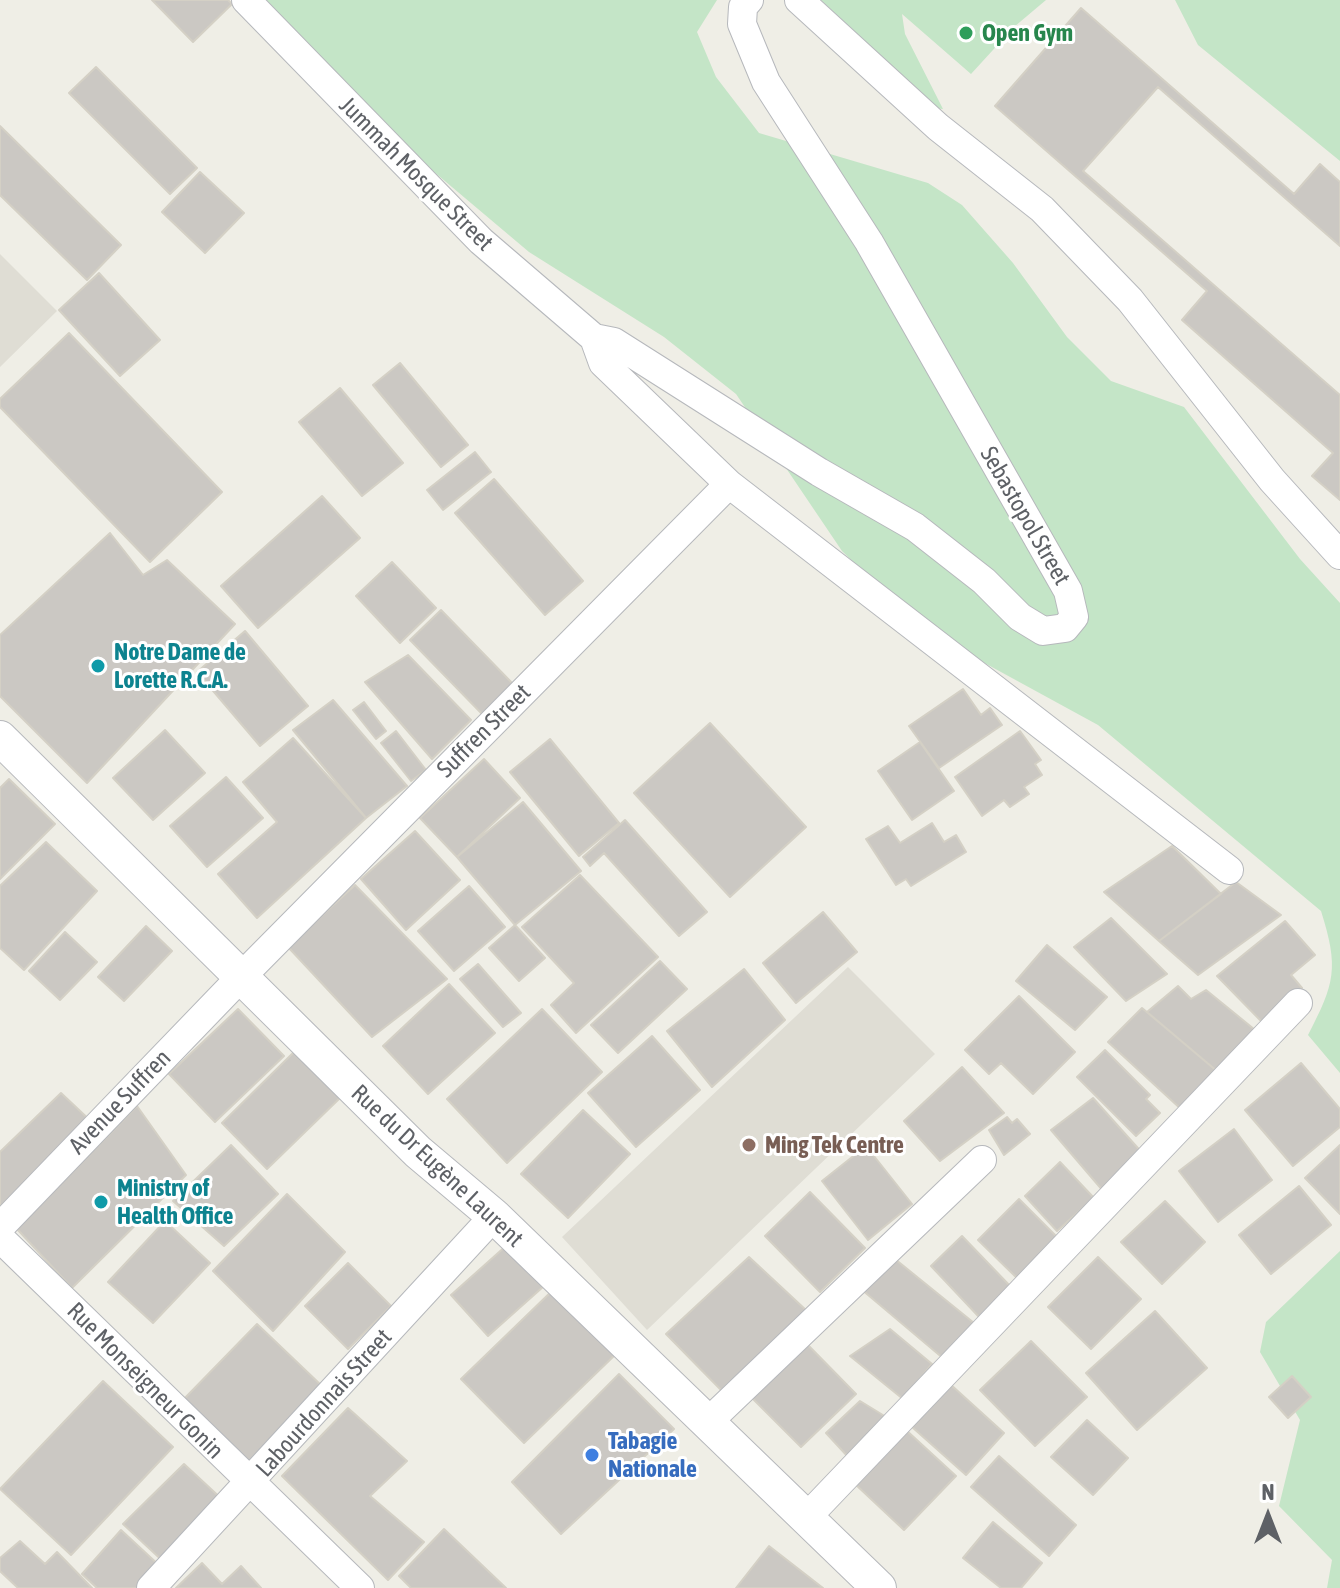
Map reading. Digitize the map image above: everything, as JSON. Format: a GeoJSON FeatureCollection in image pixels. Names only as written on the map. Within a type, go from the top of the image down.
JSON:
{"type":"FeatureCollection","features":[{"type":"Feature","properties":{"kind":"street","name":"Jummah Mosque Street"},"geometry":{"type":"LineString","coordinates":[[246,0],[481,241],[594,338]]}},
{"type":"Feature","properties":{"kind":"street","name":"Sebastopol Street"},"geometry":{"type":"LineString","coordinates":[[594,338],[614,342],[819,472],[915,527],[984,581],[1020,617],[1043,631],[1065,628],[1074,617],[1068,591],[869,242],[766,82],[742,24],[743,7],[749,0]]}},
{"type":"Feature","properties":{"kind":"street"},"geometry":{"type":"LineString","coordinates":[[799,0],[938,127],[1042,209],[1130,300],[1272,480],[1340,555]]}},
{"type":"Feature","properties":{"kind":"street"},"geometry":{"type":"LineString","coordinates":[[594,338],[603,363],[729,484],[1229,870]]}},
{"type":"Feature","properties":{"kind":"street","name":"Suffren Street"},"geometry":{"type":"LineString","coordinates":[[240,978],[729,484]]}},
{"type":"Feature","properties":{"kind":"street","name":"Rue du Dr Eugène Laurent"},"geometry":{"type":"LineString","coordinates":[[0,738],[418,1152],[494,1216],[879,1588]]}},
{"type":"Feature","properties":{"kind":"street","name":"Avenue Suffren"},"geometry":{"type":"LineString","coordinates":[[0,1227],[240,978]]}},
{"type":"Feature","properties":{"kind":"street"},"geometry":{"type":"LineString","coordinates":[[806,1518],[1298,1003]]}},
{"type":"Feature","properties":{"kind":"street"},"geometry":{"type":"LineString","coordinates":[[708,1422],[982,1160]]}},
{"type":"Feature","properties":{"kind":"street","name":"Labourdonnais Street"},"geometry":{"type":"LineString","coordinates":[[151,1588],[494,1216]]}},
{"type":"Feature","properties":{"kind":"street","name":"Rue Monseigneur Gonin"},"geometry":{"type":"LineString","coordinates":[[0,1238],[360,1588]]}},
{"type":"Feature","properties":{"kind":"shaded area"},"geometry":{"type":"Polygon","coordinates":[[[0,254],[57,311],[0,367],[0,254]]]}},
{"type":"Feature","properties":{"kind":"shaded area","name":"Ming Tek Centre"},"geometry":{"type":"Polygon","coordinates":[[[848,967],[935,1054],[647,1330],[562,1237],[848,967]]]}},
{"type":"Feature","properties":{"kind":"green space"},"geometry":{"type":"Polygon","coordinates":[[[261,0],[717,0],[697,32],[716,77],[759,133],[928,183],[962,205],[1013,263],[1067,337],[1111,381],[1184,407],[1300,559],[1340,603],[1340,1073],[1308,1035],[1324,1002],[1331,975],[1330,947],[1321,911],[1098,725],[968,654],[904,612],[842,551],[736,394],[664,337],[529,252],[382,128],[261,0]]]}},
{"type":"Feature","properties":{"kind":"green space"},"geometry":{"type":"Polygon","coordinates":[[[821,0],[1046,0],[1014,27],[971,74],[902,14],[905,34],[943,109],[934,108],[821,0]]]}},
{"type":"Feature","properties":{"kind":"green space"},"geometry":{"type":"Polygon","coordinates":[[[1175,0],[1340,0],[1340,161],[1198,45],[1175,0]]]}},
{"type":"Feature","properties":{"kind":"green space"},"geometry":{"type":"Polygon","coordinates":[[[1340,1251],[1340,1588],[1327,1588],[1332,1560],[1279,1506],[1300,1420],[1260,1352],[1266,1322],[1340,1251]]]}},
{"type":"Feature","properties":{"kind":"building"},"geometry":{"type":"Polygon","coordinates":[[[152,0],[228,0],[232,4],[193,42],[152,0]]]}},
{"type":"Feature","properties":{"kind":"building"},"geometry":{"type":"Polygon","coordinates":[[[1081,8],[1294,194],[1320,164],[1340,182],[1340,246],[1158,87],[1083,171],[1340,395],[1340,500],[1312,476],[1333,453],[1182,320],[1207,291],[995,106],[1081,8]]]}},
{"type":"Feature","properties":{"kind":"building"},"geometry":{"type":"Polygon","coordinates":[[[96,67],[197,168],[170,194],[69,93],[96,67]]]}},
{"type":"Feature","properties":{"kind":"building"},"geometry":{"type":"Polygon","coordinates":[[[0,126],[121,245],[87,280],[0,195],[0,126]]]}},
{"type":"Feature","properties":{"kind":"building"},"geometry":{"type":"Polygon","coordinates":[[[200,172],[244,213],[205,253],[162,212],[200,172]]]}},
{"type":"Feature","properties":{"kind":"building"},"geometry":{"type":"Polygon","coordinates":[[[99,273],[160,340],[120,376],[59,310],[99,273]]]}},
{"type":"Feature","properties":{"kind":"building"},"geometry":{"type":"Polygon","coordinates":[[[69,333],[222,492],[150,562],[0,407],[0,399],[69,333]]]}},
{"type":"Feature","properties":{"kind":"building"},"geometry":{"type":"Polygon","coordinates":[[[400,363],[468,445],[441,467],[373,385],[400,363]]]}},
{"type":"Feature","properties":{"kind":"building"},"geometry":{"type":"Polygon","coordinates":[[[340,388],[403,463],[362,496],[299,422],[340,388]]]}},
{"type":"Feature","properties":{"kind":"building"},"geometry":{"type":"Polygon","coordinates":[[[475,452],[491,472],[443,510],[427,490],[475,452]]]}},
{"type":"Feature","properties":{"kind":"building"},"geometry":{"type":"Polygon","coordinates":[[[494,479],[583,581],[545,615],[455,513],[494,479]]]}},
{"type":"Feature","properties":{"kind":"building"},"geometry":{"type":"Polygon","coordinates":[[[322,496],[360,538],[258,628],[221,586],[322,496]]]}},
{"type":"Feature","properties":{"kind":"building","name":"Notre Dame de Lorette R.C.A."},"geometry":{"type":"Polygon","coordinates":[[[110,533],[143,575],[167,560],[235,624],[87,783],[0,696],[0,635],[110,533]]]}},
{"type":"Feature","properties":{"kind":"building"},"geometry":{"type":"Polygon","coordinates":[[[392,562],[436,608],[400,643],[356,596],[392,562]]]}},
{"type":"Feature","properties":{"kind":"building"},"geometry":{"type":"Polygon","coordinates":[[[441,610],[515,686],[484,716],[410,640],[441,610]]]}},
{"type":"Feature","properties":{"kind":"building"},"geometry":{"type":"Polygon","coordinates":[[[245,631],[308,706],[260,746],[197,672],[245,631]]]}},
{"type":"Feature","properties":{"kind":"building"},"geometry":{"type":"Polygon","coordinates":[[[408,655],[471,720],[432,759],[365,682],[408,655]]]}},
{"type":"Feature","properties":{"kind":"building"},"geometry":{"type":"Polygon","coordinates":[[[963,689],[981,715],[990,708],[1002,725],[939,768],[909,726],[963,689]]]}},
{"type":"Feature","properties":{"kind":"building"},"geometry":{"type":"Polygon","coordinates":[[[333,700],[407,786],[366,818],[293,730],[333,700]]]}},
{"type":"Feature","properties":{"kind":"building"},"geometry":{"type":"Polygon","coordinates":[[[364,702],[386,731],[376,739],[353,710],[364,702]]]}},
{"type":"Feature","properties":{"kind":"building"},"geometry":{"type":"Polygon","coordinates":[[[710,723],[806,827],[730,897],[634,793],[710,723]]]}},
{"type":"Feature","properties":{"kind":"building"},"geometry":{"type":"Polygon","coordinates":[[[165,730],[205,773],[153,820],[113,778],[165,730]]]}},
{"type":"Feature","properties":{"kind":"building"},"geometry":{"type":"Polygon","coordinates":[[[396,731],[426,770],[411,781],[381,743],[396,731]]]}},
{"type":"Feature","properties":{"kind":"building"},"geometry":{"type":"Polygon","coordinates":[[[1020,731],[1041,760],[1035,764],[1042,775],[1024,787],[1029,794],[1010,807],[1004,800],[982,816],[955,777],[1020,731]]]}},
{"type":"Feature","properties":{"kind":"building"},"geometry":{"type":"Polygon","coordinates":[[[293,738],[366,818],[257,918],[218,874],[277,822],[243,782],[293,738]]]}},
{"type":"Feature","properties":{"kind":"building"},"geometry":{"type":"Polygon","coordinates":[[[550,739],[619,823],[579,856],[510,772],[550,739]]]}},
{"type":"Feature","properties":{"kind":"building"},"geometry":{"type":"Polygon","coordinates":[[[920,742],[954,791],[912,820],[878,771],[920,742]]]}},
{"type":"Feature","properties":{"kind":"building"},"geometry":{"type":"Polygon","coordinates":[[[484,759],[520,798],[457,857],[420,818],[484,759]]]}},
{"type":"Feature","properties":{"kind":"building"},"geometry":{"type":"Polygon","coordinates":[[[226,777],[263,818],[207,867],[170,826],[226,777]]]}},
{"type":"Feature","properties":{"kind":"building"},"geometry":{"type":"Polygon","coordinates":[[[9,779],[55,824],[0,879],[0,788],[9,779]]]}},
{"type":"Feature","properties":{"kind":"building"},"geometry":{"type":"Polygon","coordinates":[[[523,802],[581,871],[515,925],[457,857],[523,802]]]}},
{"type":"Feature","properties":{"kind":"building"},"geometry":{"type":"Polygon","coordinates":[[[625,820],[707,912],[679,936],[604,853],[590,866],[583,857],[625,820]]]}},
{"type":"Feature","properties":{"kind":"building"},"geometry":{"type":"Polygon","coordinates":[[[932,823],[944,842],[956,835],[966,852],[911,886],[906,879],[896,885],[866,839],[888,826],[900,843],[932,823]]]}},
{"type":"Feature","properties":{"kind":"building"},"geometry":{"type":"Polygon","coordinates":[[[415,831],[460,880],[406,930],[361,879],[415,831]]]}},
{"type":"Feature","properties":{"kind":"building"},"geometry":{"type":"Polygon","coordinates":[[[46,842],[97,891],[24,970],[0,948],[0,886],[46,842]]]}},
{"type":"Feature","properties":{"kind":"building"},"geometry":{"type":"Polygon","coordinates":[[[1172,846],[1221,894],[1159,941],[1104,892],[1172,846]]]}},
{"type":"Feature","properties":{"kind":"building"},"geometry":{"type":"Polygon","coordinates":[[[580,875],[658,957],[576,1033],[551,1005],[574,983],[522,927],[580,875]]]}},
{"type":"Feature","properties":{"kind":"building"},"geometry":{"type":"Polygon","coordinates":[[[1236,882],[1281,915],[1198,975],[1159,941],[1236,882]]]}},
{"type":"Feature","properties":{"kind":"building"},"geometry":{"type":"Polygon","coordinates":[[[355,885],[447,979],[372,1037],[288,947],[355,885]]]}},
{"type":"Feature","properties":{"kind":"building"},"geometry":{"type":"Polygon","coordinates":[[[469,886],[505,927],[454,971],[418,931],[469,886]]]}},
{"type":"Feature","properties":{"kind":"building"},"geometry":{"type":"Polygon","coordinates":[[[823,912],[857,952],[796,1003],[763,963],[823,912]]]}},
{"type":"Feature","properties":{"kind":"building"},"geometry":{"type":"Polygon","coordinates":[[[1111,918],[1167,974],[1126,1001],[1074,947],[1111,918]]]}},
{"type":"Feature","properties":{"kind":"building"},"geometry":{"type":"Polygon","coordinates":[[[1285,921],[1315,955],[1291,975],[1302,988],[1262,1022],[1217,976],[1285,921]]]}},
{"type":"Feature","properties":{"kind":"building"},"geometry":{"type":"Polygon","coordinates":[[[515,925],[545,958],[519,981],[489,948],[515,925]]]}},
{"type":"Feature","properties":{"kind":"building"},"geometry":{"type":"Polygon","coordinates":[[[146,926],[172,951],[124,1001],[98,977],[146,926]]]}},
{"type":"Feature","properties":{"kind":"building"},"geometry":{"type":"Polygon","coordinates":[[[65,932],[97,962],[60,1000],[29,971],[65,932]]]}},
{"type":"Feature","properties":{"kind":"building"},"geometry":{"type":"Polygon","coordinates":[[[1047,945],[1107,997],[1075,1030],[1016,981],[1047,945]]]}},
{"type":"Feature","properties":{"kind":"building"},"geometry":{"type":"Polygon","coordinates":[[[660,961],[687,989],[618,1053],[591,1025],[660,961]]]}},
{"type":"Feature","properties":{"kind":"building"},"geometry":{"type":"Polygon","coordinates":[[[478,964],[521,1013],[503,1027],[460,979],[478,964]]]}},
{"type":"Feature","properties":{"kind":"building"},"geometry":{"type":"Polygon","coordinates":[[[744,969],[785,1020],[712,1087],[667,1031],[744,969]]]}},
{"type":"Feature","properties":{"kind":"building"},"geometry":{"type":"Polygon","coordinates":[[[449,984],[495,1033],[428,1094],[383,1046],[449,984]]]}},
{"type":"Feature","properties":{"kind":"building"},"geometry":{"type":"Polygon","coordinates":[[[1178,986],[1191,999],[1206,990],[1260,1034],[1218,1072],[1147,1012],[1178,986]]]}},
{"type":"Feature","properties":{"kind":"building"},"geometry":{"type":"Polygon","coordinates":[[[1019,996],[1075,1052],[1033,1094],[1001,1063],[989,1074],[965,1050],[1019,996]]]}},
{"type":"Feature","properties":{"kind":"building"},"geometry":{"type":"Polygon","coordinates":[[[1142,1008],[1218,1072],[1182,1110],[1108,1042],[1142,1008]]]}},
{"type":"Feature","properties":{"kind":"building"},"geometry":{"type":"Polygon","coordinates":[[[238,1009],[284,1056],[215,1122],[169,1074],[238,1009]]]}},
{"type":"Feature","properties":{"kind":"building"},"geometry":{"type":"Polygon","coordinates":[[[542,1009],[602,1072],[507,1163],[447,1099],[542,1009]]]}},
{"type":"Feature","properties":{"kind":"building"},"geometry":{"type":"Polygon","coordinates":[[[652,1036],[700,1090],[636,1147],[588,1093],[652,1036]]]}},
{"type":"Feature","properties":{"kind":"building"},"geometry":{"type":"Polygon","coordinates":[[[1105,1050],[1150,1095],[1146,1099],[1160,1113],[1136,1136],[1077,1077],[1105,1050]]]}},
{"type":"Feature","properties":{"kind":"building"},"geometry":{"type":"Polygon","coordinates":[[[294,1052],[340,1098],[267,1169],[222,1123],[294,1052]]]}},
{"type":"Feature","properties":{"kind":"building"},"geometry":{"type":"Polygon","coordinates":[[[1301,1063],[1340,1109],[1340,1127],[1293,1166],[1245,1110],[1301,1063]]]}},
{"type":"Feature","properties":{"kind":"building"},"geometry":{"type":"Polygon","coordinates":[[[962,1067],[1004,1113],[940,1161],[904,1121],[962,1067]]]}},
{"type":"Feature","properties":{"kind":"building"},"geometry":{"type":"Polygon","coordinates":[[[61,1093],[95,1125],[0,1218],[0,1152],[61,1093]]]}},
{"type":"Feature","properties":{"kind":"building"},"geometry":{"type":"Polygon","coordinates":[[[1093,1098],[1145,1156],[1104,1192],[1051,1130],[1093,1098]]]}},
{"type":"Feature","properties":{"kind":"building","name":"Ministry of Health Office"},"geometry":{"type":"Polygon","coordinates":[[[137,1106],[186,1175],[72,1288],[17,1229],[137,1106]]]}},
{"type":"Feature","properties":{"kind":"building"},"geometry":{"type":"Polygon","coordinates":[[[583,1110],[630,1154],[568,1218],[521,1174],[583,1110]]]}},
{"type":"Feature","properties":{"kind":"building"},"geometry":{"type":"Polygon","coordinates":[[[1007,1117],[1012,1123],[1017,1119],[1030,1134],[1004,1155],[989,1130],[1007,1117]]]}},
{"type":"Feature","properties":{"kind":"building"},"geometry":{"type":"Polygon","coordinates":[[[1234,1129],[1272,1180],[1218,1222],[1179,1171],[1234,1129]]]}},
{"type":"Feature","properties":{"kind":"building"},"geometry":{"type":"Polygon","coordinates":[[[231,1145],[278,1194],[224,1246],[173,1201],[231,1145]]]}},
{"type":"Feature","properties":{"kind":"building"},"geometry":{"type":"Polygon","coordinates":[[[1340,1145],[1340,1214],[1305,1178],[1340,1145]]]}},
{"type":"Feature","properties":{"kind":"building"},"geometry":{"type":"Polygon","coordinates":[[[866,1146],[912,1204],[868,1240],[822,1181],[866,1146]]]}},
{"type":"Feature","properties":{"kind":"building"},"geometry":{"type":"Polygon","coordinates":[[[1060,1162],[1094,1198],[1057,1231],[1025,1196],[1060,1162]]]}},
{"type":"Feature","properties":{"kind":"building"},"geometry":{"type":"Polygon","coordinates":[[[1299,1186],[1331,1225],[1271,1274],[1239,1235],[1299,1186]]]}},
{"type":"Feature","properties":{"kind":"building"},"geometry":{"type":"Polygon","coordinates":[[[810,1192],[865,1248],[820,1292],[765,1236],[810,1192]]]}},
{"type":"Feature","properties":{"kind":"building"},"geometry":{"type":"Polygon","coordinates":[[[287,1194],[345,1252],[273,1331],[213,1271],[287,1194]]]}},
{"type":"Feature","properties":{"kind":"building"},"geometry":{"type":"Polygon","coordinates":[[[1019,1199],[1060,1240],[1019,1280],[978,1240],[1019,1199]]]}},
{"type":"Feature","properties":{"kind":"building"},"geometry":{"type":"Polygon","coordinates":[[[1165,1201],[1205,1242],[1162,1284],[1121,1242],[1165,1201]]]}},
{"type":"Feature","properties":{"kind":"building"},"geometry":{"type":"Polygon","coordinates":[[[165,1221],[210,1263],[153,1323],[108,1282],[165,1221]]]}},
{"type":"Feature","properties":{"kind":"building"},"geometry":{"type":"Polygon","coordinates":[[[962,1236],[1012,1288],[980,1318],[931,1266],[962,1236]]]}},
{"type":"Feature","properties":{"kind":"building"},"geometry":{"type":"Polygon","coordinates":[[[507,1245],[544,1286],[488,1336],[451,1295],[507,1245]]]}},
{"type":"Feature","properties":{"kind":"building"},"geometry":{"type":"Polygon","coordinates":[[[890,1255],[974,1323],[944,1359],[861,1289],[890,1255]]]}},
{"type":"Feature","properties":{"kind":"building"},"geometry":{"type":"Polygon","coordinates":[[[749,1257],[807,1311],[721,1390],[666,1334],[749,1257]]]}},
{"type":"Feature","properties":{"kind":"building"},"geometry":{"type":"Polygon","coordinates":[[[1098,1257],[1141,1299],[1091,1349],[1048,1307],[1098,1257]]]}},
{"type":"Feature","properties":{"kind":"building"},"geometry":{"type":"Polygon","coordinates":[[[348,1263],[391,1306],[348,1349],[305,1306],[348,1263]]]}},
{"type":"Feature","properties":{"kind":"building"},"geometry":{"type":"Polygon","coordinates":[[[554,1289],[617,1353],[524,1443],[461,1379],[554,1289]]]}},
{"type":"Feature","properties":{"kind":"building"},"geometry":{"type":"Polygon","coordinates":[[[1155,1311],[1207,1368],[1137,1430],[1086,1373],[1155,1311]]]}},
{"type":"Feature","properties":{"kind":"building"},"geometry":{"type":"Polygon","coordinates":[[[257,1324],[322,1386],[247,1463],[182,1401],[257,1324]]]}},
{"type":"Feature","properties":{"kind":"building"},"geometry":{"type":"Polygon","coordinates":[[[890,1329],[932,1364],[903,1399],[850,1356],[890,1329]]]}},
{"type":"Feature","properties":{"kind":"building"},"geometry":{"type":"Polygon","coordinates":[[[804,1341],[856,1394],[801,1447],[749,1395],[804,1341]]]}},
{"type":"Feature","properties":{"kind":"building"},"geometry":{"type":"Polygon","coordinates":[[[1031,1341],[1087,1397],[1035,1446],[980,1390],[1031,1341]]]}},
{"type":"Feature","properties":{"kind":"building","name":"Tabagie Nationale"},"geometry":{"type":"Polygon","coordinates":[[[619,1374],[674,1429],[561,1534],[512,1482],[619,1374]]]}},
{"type":"Feature","properties":{"kind":"building"},"geometry":{"type":"Polygon","coordinates":[[[1292,1376],[1311,1397],[1288,1418],[1269,1397],[1292,1376]]]}},
{"type":"Feature","properties":{"kind":"building"},"geometry":{"type":"Polygon","coordinates":[[[103,1381],[173,1447],[71,1555],[0,1489],[103,1381]]]}},
{"type":"Feature","properties":{"kind":"building"},"geometry":{"type":"Polygon","coordinates":[[[950,1384],[1004,1433],[966,1475],[912,1427],[950,1384]]]}},
{"type":"Feature","properties":{"kind":"building"},"geometry":{"type":"Polygon","coordinates":[[[860,1401],[891,1420],[850,1459],[826,1433],[860,1401]]]}},
{"type":"Feature","properties":{"kind":"building"},"geometry":{"type":"Polygon","coordinates":[[[348,1408],[407,1461],[370,1496],[424,1542],[388,1580],[282,1476],[348,1408]]]}},
{"type":"Feature","properties":{"kind":"building"},"geometry":{"type":"Polygon","coordinates":[[[1087,1420],[1128,1458],[1093,1495],[1051,1457],[1087,1420]]]}},
{"type":"Feature","properties":{"kind":"building"},"geometry":{"type":"Polygon","coordinates":[[[906,1430],[956,1476],[904,1530],[855,1484],[906,1430]]]}},
{"type":"Feature","properties":{"kind":"building"},"geometry":{"type":"Polygon","coordinates":[[[999,1456],[1076,1525],[1049,1556],[971,1487],[999,1456]]]}},
{"type":"Feature","properties":{"kind":"building"},"geometry":{"type":"Polygon","coordinates":[[[184,1464],[225,1502],[167,1565],[123,1524],[184,1464]]]}},
{"type":"Feature","properties":{"kind":"building"},"geometry":{"type":"Polygon","coordinates":[[[993,1522],[1042,1563],[1021,1588],[1001,1588],[963,1558],[993,1522]]]}},
{"type":"Feature","properties":{"kind":"building"},"geometry":{"type":"Polygon","coordinates":[[[444,1529],[506,1588],[411,1588],[399,1576],[444,1529]]]}},
{"type":"Feature","properties":{"kind":"building"},"geometry":{"type":"Polygon","coordinates":[[[121,1530],[162,1568],[143,1588],[97,1588],[82,1574],[121,1530]]]}},
{"type":"Feature","properties":{"kind":"building"},"geometry":{"type":"Polygon","coordinates":[[[20,1541],[45,1564],[57,1552],[92,1588],[18,1588],[0,1571],[0,1558],[20,1541]]]}},
{"type":"Feature","properties":{"kind":"building"},"geometry":{"type":"Polygon","coordinates":[[[769,1546],[823,1588],[736,1588],[769,1546]]]}},
{"type":"Feature","properties":{"kind":"building"},"geometry":{"type":"Polygon","coordinates":[[[202,1563],[222,1584],[241,1566],[261,1588],[176,1588],[202,1563]]]}},
{"type":"Feature","properties":{"kind":"place","name":"Open Gym"},"geometry":{"type":"Point","coordinates":[966,33]}},
{"type":"Feature","properties":{"kind":"place","name":"Notre Dame de Lorette R.C.A."},"geometry":{"type":"Point","coordinates":[98,666]}},
{"type":"Feature","properties":{"kind":"place","name":"Ming Tek Centre"},"geometry":{"type":"Point","coordinates":[749,1145]}},
{"type":"Feature","properties":{"kind":"place","name":"Ministry of Health Office"},"geometry":{"type":"Point","coordinates":[101,1202]}},
{"type":"Feature","properties":{"kind":"place","name":"Tabagie Nationale"},"geometry":{"type":"Point","coordinates":[592,1455]}}]}
